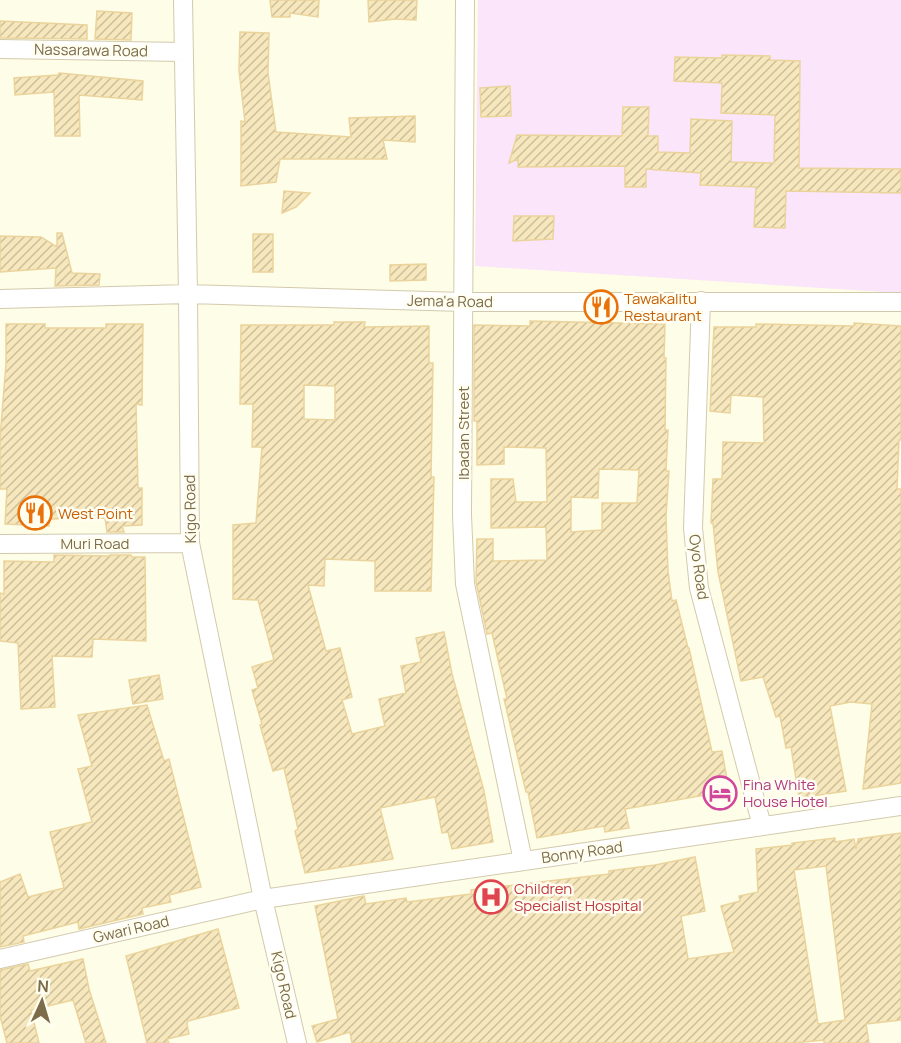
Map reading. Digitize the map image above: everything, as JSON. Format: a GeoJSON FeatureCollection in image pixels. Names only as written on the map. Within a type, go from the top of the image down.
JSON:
{"type":"FeatureCollection","features":[{"type":"Feature","properties":{"kind":"street","name":"Kigo Road"},"geometry":{"type":"LineString","coordinates":[[183,0],[190,543],[263,898],[297,1043]]}},
{"type":"Feature","properties":{"kind":"street","name":"Ibadan Street"},"geometry":{"type":"LineString","coordinates":[[465,0],[462,515],[465,584],[523,861]]}},
{"type":"Feature","properties":{"kind":"street","name":"Nassarawa Road"},"geometry":{"type":"LineString","coordinates":[[0,49],[183,52]]}},
{"type":"Feature","properties":{"kind":"street","name":"Jema'a Road"},"geometry":{"type":"LineString","coordinates":[[0,299],[188,294],[464,302],[901,302]]}},
{"type":"Feature","properties":{"kind":"street","name":"Oyo Road"},"geometry":{"type":"LineString","coordinates":[[701,301],[693,528],[699,588],[762,826]]}},
{"type":"Feature","properties":{"kind":"street","name":"Muri Road"},"geometry":{"type":"LineString","coordinates":[[0,544],[190,543]]}},
{"type":"Feature","properties":{"kind":"street","name":"Bonny Road"},"geometry":{"type":"LineString","coordinates":[[263,898],[901,806]]}},
{"type":"Feature","properties":{"kind":"street","name":"Gwari Road"},"geometry":{"type":"LineString","coordinates":[[0,959],[263,898]]}},
{"type":"Feature","properties":{"kind":"shaded area"},"geometry":{"type":"Polygon","coordinates":[[[478,0],[901,0],[901,293],[475,266],[478,0]]]}},
{"type":"Feature","properties":{"kind":"building"},"geometry":{"type":"Polygon","coordinates":[[[270,0],[319,0],[318,17],[290,13],[290,17],[272,17],[270,0]]]}},
{"type":"Feature","properties":{"kind":"building"},"geometry":{"type":"Polygon","coordinates":[[[368,0],[417,0],[416,20],[395,19],[369,22],[368,0]]]}},
{"type":"Feature","properties":{"kind":"building"},"geometry":{"type":"Polygon","coordinates":[[[97,11],[132,13],[131,40],[95,39],[97,11]]]}},
{"type":"Feature","properties":{"kind":"building"},"geometry":{"type":"Polygon","coordinates":[[[0,21],[87,25],[87,39],[0,38],[0,21]]]}},
{"type":"Feature","properties":{"kind":"building"},"geometry":{"type":"Polygon","coordinates":[[[240,32],[269,33],[268,73],[276,132],[351,137],[349,118],[415,116],[415,142],[383,140],[387,159],[280,159],[276,182],[241,186],[241,121],[245,122],[239,71],[240,32]]]}},
{"type":"Feature","properties":{"kind":"building"},"geometry":{"type":"Polygon","coordinates":[[[722,55],[770,56],[770,60],[800,61],[799,168],[901,169],[901,193],[786,191],[785,228],[754,227],[756,187],[700,185],[701,173],[646,169],[646,187],[625,187],[625,166],[518,167],[518,159],[509,163],[517,135],[622,136],[623,107],[649,107],[648,136],[658,136],[658,152],[690,153],[691,119],[732,121],[731,162],[774,163],[775,115],[721,113],[722,83],[674,81],[675,57],[722,58],[722,55]]]}},
{"type":"Feature","properties":{"kind":"building"},"geometry":{"type":"Polygon","coordinates":[[[59,73],[143,81],[142,100],[79,95],[80,136],[55,136],[54,92],[15,95],[14,78],[58,75],[59,73]]]}},
{"type":"Feature","properties":{"kind":"building"},"geometry":{"type":"Polygon","coordinates":[[[510,86],[511,116],[481,117],[480,88],[510,86]]]}},
{"type":"Feature","properties":{"kind":"building"},"geometry":{"type":"Polygon","coordinates":[[[284,191],[310,193],[296,207],[282,213],[284,191]]]}},
{"type":"Feature","properties":{"kind":"building"},"geometry":{"type":"Polygon","coordinates":[[[514,216],[554,216],[553,239],[513,241],[514,216]]]}},
{"type":"Feature","properties":{"kind":"building"},"geometry":{"type":"Polygon","coordinates":[[[57,233],[62,233],[72,273],[100,274],[99,285],[55,286],[56,268],[0,272],[0,236],[41,237],[57,247],[57,233]]]}},
{"type":"Feature","properties":{"kind":"building"},"geometry":{"type":"Polygon","coordinates":[[[253,234],[273,234],[273,272],[253,272],[253,234]]]}},
{"type":"Feature","properties":{"kind":"building"},"geometry":{"type":"Polygon","coordinates":[[[426,264],[426,280],[390,281],[390,265],[426,264]]]}},
{"type":"Feature","properties":{"kind":"building"},"geometry":{"type":"Polygon","coordinates":[[[530,321],[665,324],[665,430],[668,430],[666,471],[669,471],[666,516],[668,571],[672,601],[676,600],[689,648],[712,752],[722,751],[729,791],[625,809],[629,828],[605,832],[604,826],[537,838],[528,792],[526,792],[504,699],[507,699],[492,633],[487,634],[476,582],[477,539],[493,539],[493,561],[547,560],[546,527],[491,528],[491,479],[513,479],[516,502],[547,502],[546,448],[504,447],[504,464],[477,465],[477,421],[474,421],[474,325],[530,326],[530,321]],[[599,469],[598,498],[571,497],[571,532],[602,530],[602,503],[637,503],[639,470],[599,469]]]}},
{"type":"Feature","properties":{"kind":"building"},"geometry":{"type":"Polygon","coordinates":[[[334,322],[365,322],[364,327],[429,326],[429,363],[433,363],[431,477],[434,477],[431,591],[375,591],[375,561],[325,559],[324,586],[308,585],[326,651],[340,648],[352,697],[342,700],[352,734],[385,726],[379,699],[406,693],[401,666],[421,662],[416,638],[444,632],[452,674],[484,791],[493,842],[452,849],[448,832],[442,833],[435,797],[380,808],[393,859],[305,873],[284,768],[273,771],[252,690],[258,688],[252,667],[274,660],[258,600],[233,599],[233,525],[256,523],[262,447],[252,447],[253,404],[240,404],[241,325],[334,325],[334,322]],[[304,385],[304,419],[335,420],[335,386],[304,385]]]}},
{"type":"Feature","properties":{"kind":"building"},"geometry":{"type":"Polygon","coordinates":[[[854,323],[901,326],[901,440],[899,440],[897,489],[901,489],[901,783],[863,789],[872,704],[851,702],[830,706],[846,791],[799,798],[791,747],[786,748],[780,716],[776,717],[763,677],[741,681],[718,572],[713,523],[711,523],[713,479],[722,479],[723,442],[764,443],[763,397],[731,395],[730,413],[710,411],[714,327],[756,327],[756,324],[854,326],[854,323]]]}},
{"type":"Feature","properties":{"kind":"building"},"geometry":{"type":"Polygon","coordinates":[[[6,324],[45,324],[45,328],[106,328],[106,324],[143,324],[142,405],[136,404],[138,488],[142,488],[142,525],[122,526],[124,532],[107,532],[105,518],[49,519],[49,526],[5,524],[7,489],[0,489],[0,438],[6,364],[6,324]]]}},
{"type":"Feature","properties":{"kind":"building"},"geometry":{"type":"Polygon","coordinates":[[[54,555],[145,557],[146,641],[93,639],[92,657],[52,656],[55,707],[21,709],[18,643],[0,641],[0,593],[4,594],[4,561],[54,562],[54,555]]]}},
{"type":"Feature","properties":{"kind":"building"},"geometry":{"type":"Polygon","coordinates":[[[159,675],[163,699],[133,704],[129,680],[159,675]]]}},
{"type":"Feature","properties":{"kind":"building"},"geometry":{"type":"Polygon","coordinates":[[[147,705],[164,761],[169,759],[201,887],[169,895],[171,902],[142,908],[143,914],[79,929],[78,922],[23,936],[24,942],[0,947],[0,882],[20,874],[28,897],[64,888],[50,832],[92,822],[78,769],[92,766],[78,715],[147,705]]]}},
{"type":"Feature","properties":{"kind":"building"},"geometry":{"type":"Polygon","coordinates":[[[901,833],[901,1020],[866,1024],[869,1043],[824,1043],[824,1040],[794,1043],[352,1043],[350,1032],[317,1042],[312,1026],[338,1019],[315,906],[364,896],[366,904],[406,898],[407,902],[471,894],[471,890],[609,874],[609,871],[695,857],[705,911],[681,916],[688,959],[734,952],[721,906],[740,901],[739,896],[758,892],[756,849],[835,838],[835,842],[854,839],[856,849],[858,839],[901,833]],[[826,866],[794,870],[818,1024],[845,1020],[826,866]]]}},
{"type":"Feature","properties":{"kind":"building"},"geometry":{"type":"Polygon","coordinates":[[[218,929],[239,1008],[188,1021],[189,1034],[167,1039],[169,1043],[147,1043],[126,956],[218,929]]]}},
{"type":"Feature","properties":{"kind":"building"},"geometry":{"type":"Polygon","coordinates":[[[83,959],[89,989],[106,1043],[86,1043],[73,1000],[31,1010],[39,1043],[7,1043],[0,1016],[0,970],[28,964],[30,971],[83,959]]]}},
{"type":"Feature","properties":{"kind":"place","name":"Tawakalitu Restaurant"},"geometry":{"type":"Point","coordinates":[601,307]}},
{"type":"Feature","properties":{"kind":"place","name":"West Point"},"geometry":{"type":"Point","coordinates":[35,513]}},
{"type":"Feature","properties":{"kind":"place","name":"Fina White House Hotel"},"geometry":{"type":"Point","coordinates":[720,793]}},
{"type":"Feature","properties":{"kind":"place","name":"Children Specialist Hospital"},"geometry":{"type":"Point","coordinates":[491,897]}}]}
